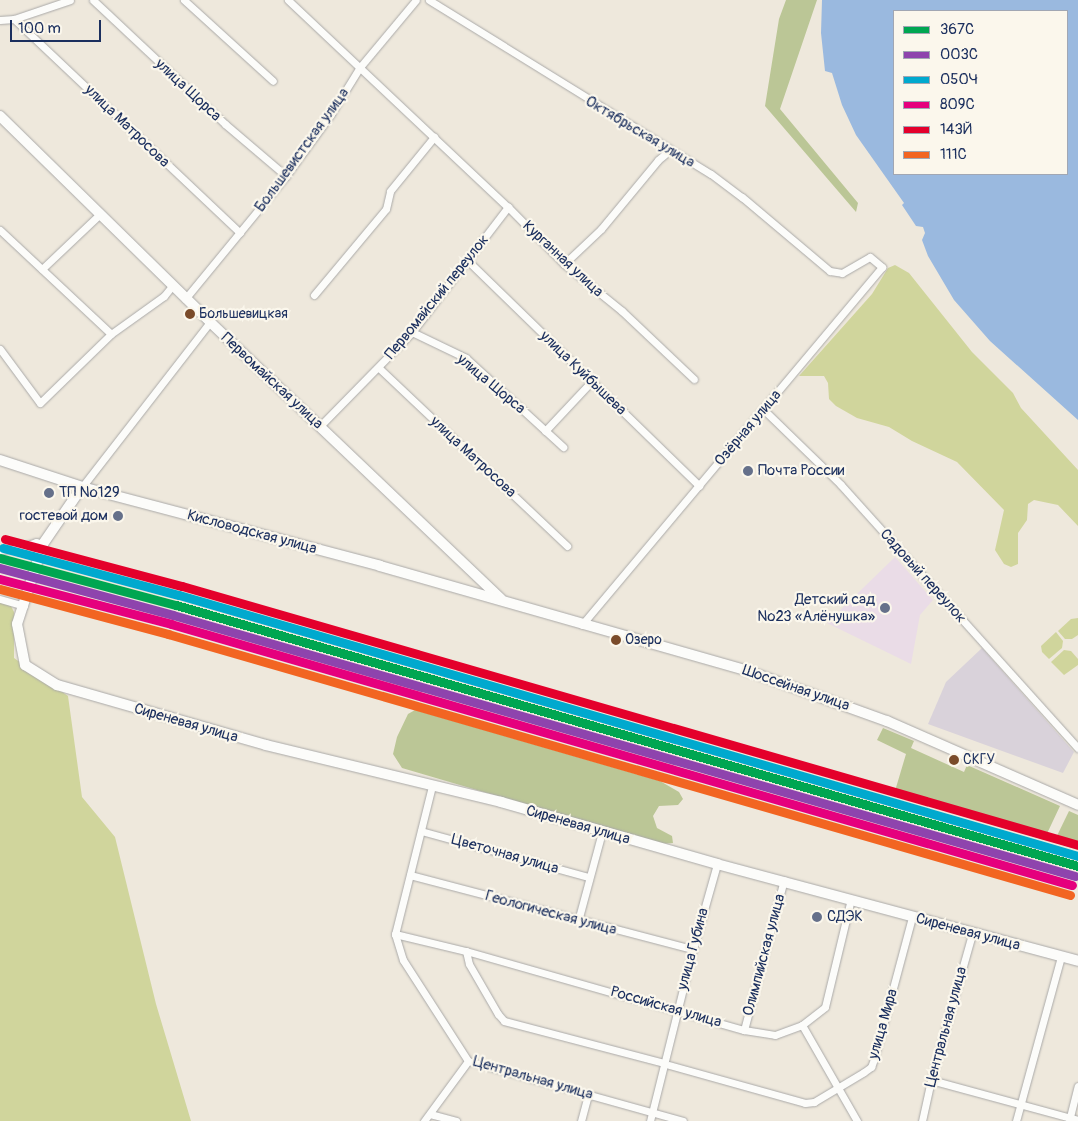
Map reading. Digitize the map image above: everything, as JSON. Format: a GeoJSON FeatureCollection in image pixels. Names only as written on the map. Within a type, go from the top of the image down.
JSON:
{"type":"FeatureCollection","features":[{"type":"Feature","properties":{"kind":"street"},"geometry":{"type":"LineString","coordinates":[[0,20],[14,19],[70,0]]}},
{"type":"Feature","properties":{"kind":"street","name":"улица Щорса"},"geometry":{"type":"LineString","coordinates":[[93,0],[225,124],[286,176]]}},
{"type":"Feature","properties":{"kind":"street"},"geometry":{"type":"LineString","coordinates":[[184,0],[273,81]]}},
{"type":"Feature","properties":{"kind":"street","name":"Курганная улица"},"geometry":{"type":"LineString","coordinates":[[288,0],[508,207],[564,264],[622,311],[694,379]]}},
{"type":"Feature","properties":{"kind":"street","name":"Большевистская улица"},"geometry":{"type":"LineString","coordinates":[[185,299],[286,176],[331,114],[360,67],[416,0]]}},
{"type":"Feature","properties":{"kind":"street","name":"Октябрьская улица"},"geometry":{"type":"LineString","coordinates":[[429,0],[711,174],[742,197],[824,267],[836,274],[842,273]]}},
{"type":"Feature","properties":{"kind":"street","name":"улица Матросова"},"geometry":{"type":"LineString","coordinates":[[14,19],[240,233]]}},
{"type":"Feature","properties":{"kind":"street","name":"Первомайская улица"},"geometry":{"type":"LineString","coordinates":[[0,116],[185,299],[504,601]]}},
{"type":"Feature","properties":{"kind":"street"},"geometry":{"type":"LineString","coordinates":[[314,295],[386,209],[390,191],[434,137]]}},
{"type":"Feature","properties":{"kind":"street"},"geometry":{"type":"LineString","coordinates":[[564,264],[601,229],[658,160],[670,150]]}},
{"type":"Feature","properties":{"kind":"street","name":"Первомайский переулок"},"geometry":{"type":"LineString","coordinates":[[320,426],[379,368],[412,332],[508,207]]}},
{"type":"Feature","properties":{"kind":"street"},"geometry":{"type":"LineString","coordinates":[[42,269],[99,215]]}},
{"type":"Feature","properties":{"kind":"street"},"geometry":{"type":"LineString","coordinates":[[0,230],[111,334]]}},
{"type":"Feature","properties":{"kind":"street","name":"Озёрная улица"},"geometry":{"type":"LineString","coordinates":[[582,625],[882,267],[870,257],[842,273]]}},
{"type":"Feature","properties":{"kind":"street","name":"улица Куйбышева"},"geometry":{"type":"LineString","coordinates":[[467,260],[699,486]]}},
{"type":"Feature","properties":{"kind":"street"},"geometry":{"type":"LineString","coordinates":[[0,349],[40,402],[111,334],[164,296],[172,286]]}},
{"type":"Feature","properties":{"kind":"street"},"geometry":{"type":"LineString","coordinates":[[0,599],[24,606],[42,544],[82,487],[210,322]]}},
{"type":"Feature","properties":{"kind":"street","name":"улица Щорса"},"geometry":{"type":"LineString","coordinates":[[412,332],[466,358],[563,447]]}},
{"type":"Feature","properties":{"kind":"street","name":"улица Матросова"},"geometry":{"type":"LineString","coordinates":[[379,368],[567,546]]}},
{"type":"Feature","properties":{"kind":"street"},"geometry":{"type":"LineString","coordinates":[[545,431],[592,381]]}},
{"type":"Feature","properties":{"kind":"street","name":"Садовый переулок"},"geometry":{"type":"LineString","coordinates":[[764,410],[841,485],[1078,748]]}},
{"type":"Feature","properties":{"kind":"street","name":"Кисловодская улица"},"geometry":{"type":"LineString","coordinates":[[0,460],[82,487],[504,601]]}},
{"type":"Feature","properties":{"kind":"street"},"geometry":{"type":"LineString","coordinates":[[0,550],[18,548],[36,542],[42,544]]}},
{"type":"Feature","properties":{"kind":"street","name":"Шоссейная улица"},"geometry":{"type":"LineString","coordinates":[[504,601],[582,625],[745,670],[878,718],[1078,805]]}},
{"type":"Feature","properties":{"kind":"street","name":"Сиреневая улица"},"geometry":{"type":"LineString","coordinates":[[24,606],[17,624],[25,665],[57,685],[266,745],[501,802],[717,864],[784,880],[972,934],[1078,961]]}},
{"type":"Feature","properties":{"kind":"street"},"geometry":{"type":"LineString","coordinates":[[395,934],[432,786]]}},
{"type":"Feature","properties":{"kind":"street","name":"Цветочная улица"},"geometry":{"type":"LineString","coordinates":[[421,831],[588,877]]}},
{"type":"Feature","properties":{"kind":"street"},"geometry":{"type":"LineString","coordinates":[[578,921],[588,877],[602,832]]}},
{"type":"Feature","properties":{"kind":"street","name":"улица Губина"},"geometry":{"type":"LineString","coordinates":[[650,1121],[666,1064],[693,949],[717,864]]}},
{"type":"Feature","properties":{"kind":"street","name":"Геологическая улица"},"geometry":{"type":"LineString","coordinates":[[410,875],[578,921],[693,949]]}},
{"type":"Feature","properties":{"kind":"street","name":"Олимпийская улица"},"geometry":{"type":"LineString","coordinates":[[744,1030],[784,880]]}},
{"type":"Feature","properties":{"kind":"street","name":"Российская улица"},"geometry":{"type":"LineString","coordinates":[[395,934],[466,950],[678,1009],[744,1030],[775,1035],[802,1025],[825,1007],[851,900]]}},
{"type":"Feature","properties":{"kind":"street","name":"улица Мира"},"geometry":{"type":"LineString","coordinates":[[466,950],[469,964],[504,1022],[666,1064],[805,1103],[814,1102],[871,1068],[912,917]]}},
{"type":"Feature","properties":{"kind":"street","name":"Центральная улица"},"geometry":{"type":"LineString","coordinates":[[395,934],[403,960],[468,1061],[683,1121]]}},
{"type":"Feature","properties":{"kind":"street","name":"Центральная улица"},"geometry":{"type":"LineString","coordinates":[[922,1121],[931,1080],[972,934]]}},
{"type":"Feature","properties":{"kind":"street"},"geometry":{"type":"LineString","coordinates":[[1016,1121],[1061,956]]}},
{"type":"Feature","properties":{"kind":"street"},"geometry":{"type":"LineString","coordinates":[[802,1025],[857,1121]]}},
{"type":"Feature","properties":{"kind":"street"},"geometry":{"type":"LineString","coordinates":[[424,1121],[468,1061]]}},
{"type":"Feature","properties":{"kind":"street"},"geometry":{"type":"LineString","coordinates":[[931,1080],[1078,1120]]}},
{"type":"Feature","properties":{"kind":"street"},"geometry":{"type":"LineString","coordinates":[[1069,1119],[1078,1086]]}},
{"type":"Feature","properties":{"kind":"street"},"geometry":{"type":"LineString","coordinates":[[581,1121],[588,1094]]}},
{"type":"Feature","properties":{"kind":"street"},"geometry":{"type":"LineString","coordinates":[[430,1114],[456,1121]]}},
{"type":"Feature","properties":{"kind":"shaded area","name":"Детский сад №23 «Алёнушка»"},"geometry":{"type":"Polygon","coordinates":[[[895,557],[933,600],[920,615],[911,664],[827,623],[895,557]]]}},
{"type":"Feature","properties":{"kind":"shaded area","name":"СКГУ"},"geometry":{"type":"Polygon","coordinates":[[[982,648],[1074,752],[1063,773],[928,724],[946,682],[982,648]]]}},
{"type":"Feature","properties":{"kind":"green space"},"geometry":{"type":"Polygon","coordinates":[[[786,0],[817,0],[780,109],[858,203],[856,212],[765,106],[779,19],[786,0]]]}},
{"type":"Feature","properties":{"kind":"green space"},"geometry":{"type":"Polygon","coordinates":[[[895,265],[909,273],[972,352],[1013,393],[1021,408],[1078,470],[1078,526],[1058,505],[1034,500],[1028,504],[1027,520],[1018,533],[1018,564],[1011,567],[1004,564],[995,550],[1004,510],[957,462],[912,441],[889,427],[857,418],[836,406],[829,399],[828,383],[824,376],[799,376],[872,294],[888,268],[895,265]]]}},
{"type":"Feature","properties":{"kind":"green space"},"geometry":{"type":"Polygon","coordinates":[[[0,602],[11,606],[14,612],[14,658],[68,696],[82,797],[115,837],[156,1004],[191,1121],[0,1121],[0,602]]]}},
{"type":"Feature","properties":{"kind":"green space"},"geometry":{"type":"Polygon","coordinates":[[[1078,618],[1078,635],[1072,639],[1065,639],[1058,631],[1071,619],[1078,618]]]}},
{"type":"Feature","properties":{"kind":"green space"},"geometry":{"type":"Polygon","coordinates":[[[1056,632],[1063,641],[1062,648],[1049,659],[1042,652],[1041,646],[1056,632]]]}},
{"type":"Feature","properties":{"kind":"green space"},"geometry":{"type":"Polygon","coordinates":[[[1064,650],[1071,651],[1078,659],[1078,665],[1064,675],[1051,662],[1064,650]]]}},
{"type":"Feature","properties":{"kind":"green space"},"geometry":{"type":"Polygon","coordinates":[[[415,710],[660,781],[679,792],[683,799],[678,805],[659,806],[653,816],[657,828],[672,836],[673,843],[660,844],[402,768],[393,754],[397,737],[408,714],[415,710]]]}},
{"type":"Feature","properties":{"kind":"green space"},"geometry":{"type":"Polygon","coordinates":[[[883,728],[914,741],[911,748],[964,772],[967,765],[1060,806],[1044,840],[895,791],[906,754],[877,740],[883,728]]]}},
{"type":"Feature","properties":{"kind":"green space"},"geometry":{"type":"Polygon","coordinates":[[[1069,811],[1078,815],[1078,850],[1054,842],[1069,811]]]}},
{"type":"Feature","properties":{"kind":"water"},"geometry":{"type":"Polygon","coordinates":[[[822,0],[1078,0],[1078,420],[990,341],[954,300],[928,256],[922,240],[925,233],[923,227],[916,226],[902,205],[904,203],[856,135],[842,105],[832,73],[825,71],[821,33],[822,0]]]}},
{"type":"Feature","properties":{"kind":"transit line","name":"143Й"},"geometry":{"type":"LineString","coordinates":[[5,539],[182,586],[1078,845]]}},
{"type":"Feature","properties":{"kind":"transit line","name":"050Ч"},"geometry":{"type":"LineString","coordinates":[[3,548],[179,595],[1078,856]]}},
{"type":"Feature","properties":{"kind":"transit line","name":"367С"},"geometry":{"type":"LineString","coordinates":[[0,558],[176,605],[1078,866]]}},
{"type":"Feature","properties":{"kind":"transit line","name":"003С"},"geometry":{"type":"LineString","coordinates":[[0,568],[173,615],[1075,876]]}},
{"type":"Feature","properties":{"kind":"transit line","name":"809С"},"geometry":{"type":"LineString","coordinates":[[0,579],[171,624],[1072,885]]}},
{"type":"Feature","properties":{"kind":"transit line","name":"111С"},"geometry":{"type":"LineString","coordinates":[[0,589],[168,634],[1070,895]]}},
{"type":"Feature","properties":{"kind":"place","name":"Большевицкая"},"geometry":{"type":"Point","coordinates":[190,314]}},
{"type":"Feature","properties":{"kind":"place","name":"Почта России"},"geometry":{"type":"Point","coordinates":[748,471]}},
{"type":"Feature","properties":{"kind":"place","name":"ТП №129"},"geometry":{"type":"Point","coordinates":[49,493]}},
{"type":"Feature","properties":{"kind":"place","name":"гостевой дом"},"geometry":{"type":"Point","coordinates":[118,516]}},
{"type":"Feature","properties":{"kind":"place","name":"Детский сад №23 «Алёнушка»"},"geometry":{"type":"Point","coordinates":[885,608]}},
{"type":"Feature","properties":{"kind":"place","name":"Озеро"},"geometry":{"type":"Point","coordinates":[616,640]}},
{"type":"Feature","properties":{"kind":"place","name":"СКГУ"},"geometry":{"type":"Point","coordinates":[954,760]}},
{"type":"Feature","properties":{"kind":"place","name":"СДЭК"},"geometry":{"type":"Point","coordinates":[817,917]}}]}
